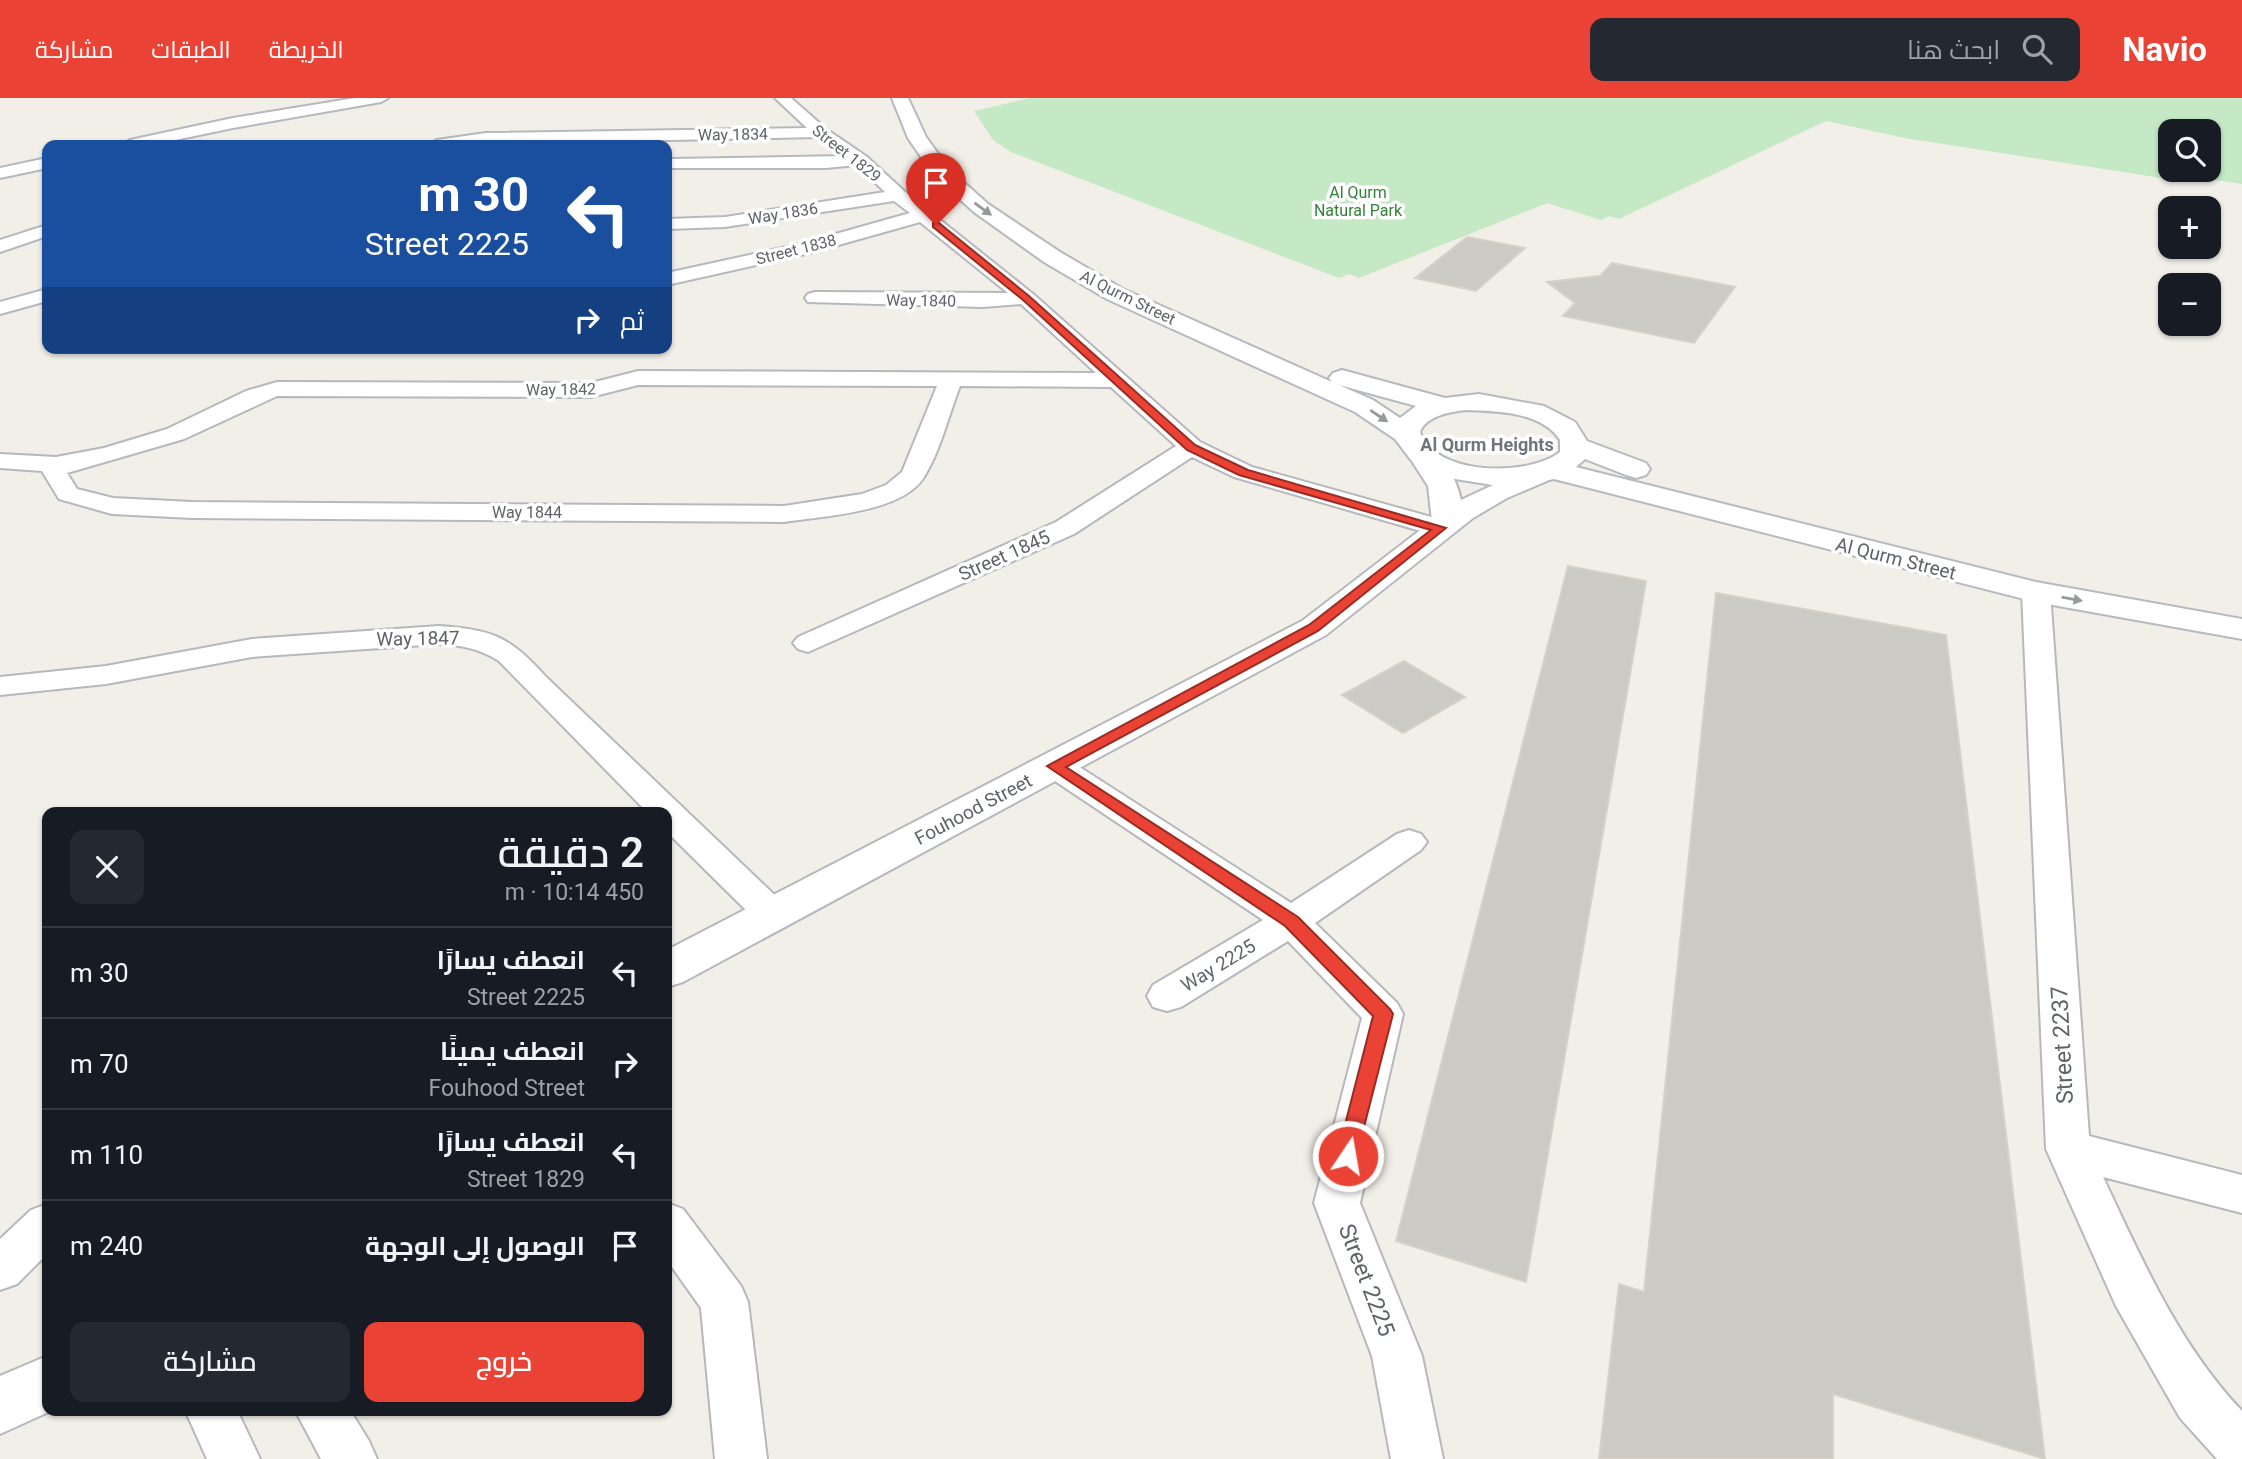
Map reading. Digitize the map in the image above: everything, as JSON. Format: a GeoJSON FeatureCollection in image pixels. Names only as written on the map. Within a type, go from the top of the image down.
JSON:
{"type":"FeatureCollection","features":[{"type":"Feature","properties":{"kind":"main road","name":"Al Qurm Street"},"geometry":{"type":"LineString","coordinates":[[901,98],[917,138],[942,173],[981,208],[1052,257],[1115,294],[1364,406],[1439,464],[1464,473],[1493,477],[1545,473],[2036,592],[2242,629]]}},
{"type":"Feature","properties":{"kind":"main road","name":"Al Qurm Street"},"geometry":{"type":"LineString","coordinates":[[921,98],[938,135],[984,186],[1087,261],[1143,295],[1356,384],[1441,405]]}},
{"type":"Feature","properties":{"kind":"main road"},"geometry":{"type":"LineString","coordinates":[[1443,526],[1447,495],[1433,468],[1415,445],[1408,425],[1415,417],[1441,405],[1490,402],[1539,413],[1571,434],[1576,446],[1574,456],[1545,473]]}},
{"type":"Feature","properties":{"kind":"main road","name":"Al Qurm Street"},"geometry":{"type":"LineString","coordinates":[[1576,446],[1651,475],[1779,512],[2052,574],[2242,606]]}},
{"type":"Feature","properties":{"kind":"main road","name":"Fouhood Street"},"geometry":{"type":"LineString","coordinates":[[672,967],[1314,628],[1443,526],[1479,501],[1545,473]]}},
{"type":"Feature","properties":{"kind":"main road"},"geometry":{"type":"LineString","coordinates":[[0,1405],[42,1386]]}},
{"type":"Feature","properties":{"kind":"street"},"geometry":{"type":"LineString","coordinates":[[152,140],[233,122],[382,98]]}},
{"type":"Feature","properties":{"kind":"street","name":"Street 1829"},"geometry":{"type":"LineString","coordinates":[[782,98],[821,132],[861,160],[898,195],[1026,298],[1191,447],[1243,472],[1443,526]]}},
{"type":"Feature","properties":{"kind":"street","name":"Way 1834"},"geometry":{"type":"LineString","coordinates":[[640,140],[821,132]]}},
{"type":"Feature","properties":{"kind":"street","name":"Way 1834"},"geometry":{"type":"LineString","coordinates":[[472,140],[573,140]]}},
{"type":"Feature","properties":{"kind":"street"},"geometry":{"type":"LineString","coordinates":[[672,164],[826,163],[861,160]]}},
{"type":"Feature","properties":{"kind":"street"},"geometry":{"type":"LineString","coordinates":[[0,173],[42,164]]}},
{"type":"Feature","properties":{"kind":"street","name":"Way 1836"},"geometry":{"type":"LineString","coordinates":[[672,223],[725,222],[898,195]]}},
{"type":"Feature","properties":{"kind":"street","name":"Street 1838"},"geometry":{"type":"LineString","coordinates":[[672,278],[803,249],[924,215]]}},
{"type":"Feature","properties":{"kind":"street"},"geometry":{"type":"LineString","coordinates":[[0,246],[42,232]]}},
{"type":"Feature","properties":{"kind":"street"},"geometry":{"type":"LineString","coordinates":[[0,308],[42,296]]}},
{"type":"Feature","properties":{"kind":"street","name":"Way 1840"},"geometry":{"type":"LineString","coordinates":[[815,299],[983,301],[1026,298]]}},
{"type":"Feature","properties":{"kind":"street","name":"Way 1842"},"geometry":{"type":"LineString","coordinates":[[62,465],[189,429],[254,395],[278,389],[591,390],[638,378],[1114,380]]}},
{"type":"Feature","properties":{"kind":"street","name":"Way 1844"},"geometry":{"type":"LineString","coordinates":[[62,465],[54,472],[68,494],[112,506],[206,510],[784,514],[867,501],[895,490],[913,475],[951,380]]}},
{"type":"Feature","properties":{"kind":"street","name":"Street 1845"},"geometry":{"type":"LineString","coordinates":[[808,643],[1065,528],[1191,447]]}},
{"type":"Feature","properties":{"kind":"street"},"geometry":{"type":"LineString","coordinates":[[0,461],[62,465]]}},
{"type":"Feature","properties":{"kind":"street","name":"Street 2237"},"geometry":{"type":"LineString","coordinates":[[2036,592],[2068,1149],[2133,1291],[2198,1401],[2242,1448]]}},
{"type":"Feature","properties":{"kind":"street","name":"Way 1847"},"geometry":{"type":"LineString","coordinates":[[0,686],[106,675],[265,647],[439,635],[483,641],[510,655],[535,684],[662,807]]}},
{"type":"Feature","properties":{"kind":"street","name":"Street 2225"},"geometry":{"type":"LineString","coordinates":[[1055,766],[1291,921],[1383,1014],[1337,1203],[1397,1356],[1417,1459]]}},
{"type":"Feature","properties":{"kind":"street","name":"Way 1847"},"geometry":{"type":"LineString","coordinates":[[672,817],[772,914]]}},
{"type":"Feature","properties":{"kind":"street","name":"Way 2225"},"geometry":{"type":"LineString","coordinates":[[1167,996],[1291,921],[1409,842]]}},
{"type":"Feature","properties":{"kind":"street"},"geometry":{"type":"LineString","coordinates":[[2068,1149],[2242,1194]]}},
{"type":"Feature","properties":{"kind":"street"},"geometry":{"type":"LineString","coordinates":[[0,1269],[42,1229]]}},
{"type":"Feature","properties":{"kind":"street"},"geometry":{"type":"LineString","coordinates":[[672,1230],[724,1302],[741,1459]]}},
{"type":"Feature","properties":{"kind":"street"},"geometry":{"type":"LineString","coordinates":[[213,1416],[234,1459]]}},
{"type":"Feature","properties":{"kind":"street"},"geometry":{"type":"LineString","coordinates":[[324,1416],[351,1459]]}},
{"type":"Feature","properties":{"kind":"green space","name":"Al Qurm Natural Park"},"geometry":{"type":"Polygon","coordinates":[[[1030,98],[2242,98],[2242,184],[2221,181],[2221,119],[2158,119],[2158,178],[1905,138],[1826,121],[1619,219],[1609,216],[1601,220],[1547,203],[1359,278],[1349,274],[1339,278],[1011,152],[993,140],[974,111],[1030,98]]]}},
{"type":"Feature","properties":{"kind":"building"},"geometry":{"type":"Polygon","coordinates":[[[1467,237],[1525,248],[1476,291],[1415,278],[1467,237]]]}},
{"type":"Feature","properties":{"kind":"building"},"geometry":{"type":"Polygon","coordinates":[[[1612,263],[1735,287],[1694,343],[1563,316],[1575,303],[1547,282],[1600,276],[1612,263]]]}},
{"type":"Feature","properties":{"kind":"building"},"geometry":{"type":"Polygon","coordinates":[[[1568,566],[1646,581],[1526,1282],[1396,1241],[1568,566]]]}},
{"type":"Feature","properties":{"kind":"building"},"geometry":{"type":"Polygon","coordinates":[[[1716,593],[1946,635],[2045,1459],[1833,1394],[1833,1459],[1599,1459],[1619,1284],[1644,1292],[1716,593]]]}},
{"type":"Feature","properties":{"kind":"building"},"geometry":{"type":"Polygon","coordinates":[[[1404,661],[1465,697],[1403,733],[1342,695],[1404,661]]]}},
{"type":"Feature","properties":{"kind":"district","name":"Al Qurm Heights"},"geometry":{"type":"Point","coordinates":[1487,445]}},
{"type":"Feature","properties":{"kind":"route"},"geometry":{"type":"LineString","coordinates":[[936,225],[1026,298],[1191,447],[1243,472],[1440,528],[1314,628],[1055,766],[1291,921],[1383,1014],[1348,1156]]}}]}
